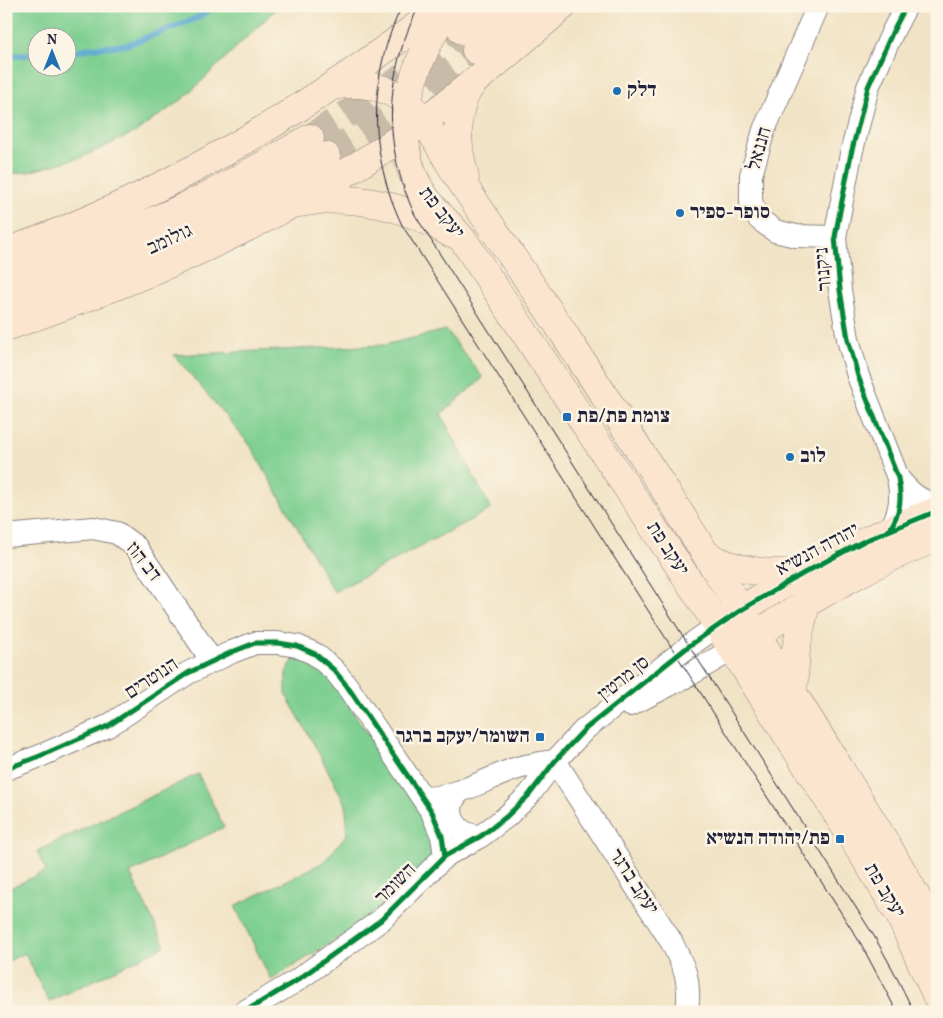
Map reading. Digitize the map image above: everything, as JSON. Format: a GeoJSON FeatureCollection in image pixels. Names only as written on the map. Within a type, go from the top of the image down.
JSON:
{"type":"FeatureCollection","features":[{"type":"Feature","properties":{"kind":"main road"},"geometry":{"type":"LineString","coordinates":[[6,252],[39,241],[105,213],[198,168],[268,128],[332,86],[443,6]]}},
{"type":"Feature","properties":{"kind":"main road","name":"יעקב פת"},"geometry":{"type":"LineString","coordinates":[[449,6],[422,55],[412,82],[410,162],[420,188],[434,208],[466,244],[718,625],[900,916],[937,997]]}},
{"type":"Feature","properties":{"kind":"main road"},"geometry":{"type":"LineString","coordinates":[[490,6],[469,40],[528,6]]}},
{"type":"Feature","properties":{"kind":"main road"},"geometry":{"type":"LineString","coordinates":[[6,327],[105,292],[176,262],[228,238],[288,206],[412,119],[475,82],[563,6]]}},
{"type":"Feature","properties":{"kind":"main road"},"geometry":{"type":"LineString","coordinates":[[475,82],[467,92],[462,104],[458,142],[464,176],[478,207]]}},
{"type":"Feature","properties":{"kind":"main road","name":"יעקב פת"},"geometry":{"type":"LineString","coordinates":[[332,86],[350,84],[369,85],[392,93],[478,207],[555,320],[741,610],[894,859],[937,936]]}},
{"type":"Feature","properties":{"kind":"main road","name":"גולומב"},"geometry":{"type":"LineString","coordinates":[[6,277],[108,239],[318,147],[270,189],[191,231],[122,262],[6,305]]}},
{"type":"Feature","properties":{"kind":"main road"},"geometry":{"type":"LineString","coordinates":[[288,206],[307,201],[330,200],[362,201],[379,204],[405,211],[428,221],[466,244]]}},
{"type":"Feature","properties":{"kind":"main road","name":"יהודה הנשיא"},"geometry":{"type":"LineString","coordinates":[[718,625],[804,573],[864,541],[937,511]]}},
{"type":"Feature","properties":{"kind":"main road","name":"יהודה הנשיא"},"geometry":{"type":"LineString","coordinates":[[732,649],[806,603],[874,565],[937,538]]}},
{"type":"Feature","properties":{"kind":"main road"},"geometry":{"type":"LineString","coordinates":[[706,555],[753,571],[786,574],[804,573]]}},
{"type":"Feature","properties":{"kind":"main road"},"geometry":{"type":"LineString","coordinates":[[793,694],[796,649],[806,603]]}},
{"type":"Feature","properties":{"kind":"street","name":"חננאל"},"geometry":{"type":"LineString","coordinates":[[818,6],[764,130],[751,175],[751,202],[760,220],[775,231],[796,236],[836,237]]}},
{"type":"Feature","properties":{"kind":"street","name":"ניקנור"},"geometry":{"type":"LineString","coordinates":[[889,530],[897,517],[901,494],[898,478],[858,376],[848,339],[840,290],[836,237],[851,154],[868,87],[906,6]]}},
{"type":"Feature","properties":{"kind":"street","name":"ניקנור"},"geometry":{"type":"LineString","coordinates":[[898,478],[918,498],[927,503],[937,505]]}},
{"type":"Feature","properties":{"kind":"street","name":"דב הוז"},"geometry":{"type":"LineString","coordinates":[[6,536],[93,528],[117,533],[136,547],[212,662]]}},
{"type":"Feature","properties":{"kind":"street","name":"סן מרטין"},"geometry":{"type":"LineString","coordinates":[[555,761],[584,730],[718,625]]}},
{"type":"Feature","properties":{"kind":"street","name":"הנוטרים"},"geometry":{"type":"LineString","coordinates":[[6,769],[108,726],[188,673],[255,643],[278,643],[297,646],[315,654],[334,670],[347,686],[423,798],[438,824],[445,856]]}},
{"type":"Feature","properties":{"kind":"street","name":"סן מרטין"},"geometry":{"type":"LineString","coordinates":[[596,722],[689,676],[732,649]]}},
{"type":"Feature","properties":{"kind":"street"},"geometry":{"type":"LineString","coordinates":[[423,798],[436,798],[460,791],[510,770],[555,761]]}},
{"type":"Feature","properties":{"kind":"street","name":"השומר"},"geometry":{"type":"LineString","coordinates":[[244,1012],[296,981],[381,920],[445,856],[481,836],[506,817],[529,795],[555,761]]}},
{"type":"Feature","properties":{"kind":"street","name":"יעקב ברגר"},"geometry":{"type":"LineString","coordinates":[[555,761],[671,941],[684,967],[690,992],[687,1012]]}},
{"type":"Feature","properties":{"kind":"street"},"geometry":{"type":"LineString","coordinates":[[460,791],[452,803],[454,822],[466,833],[481,836]]}},
{"type":"Feature","properties":{"kind":"green space"},"geometry":{"type":"Polygon","coordinates":[[[6,6],[279,6],[184,98],[136,132],[82,157],[28,172],[6,174],[6,6]]]}},
{"type":"Feature","properties":{"kind":"green space"},"geometry":{"type":"Polygon","coordinates":[[[446,330],[483,378],[441,414],[491,509],[334,592],[250,445],[174,355],[384,345],[446,330]]]}},
{"type":"Feature","properties":{"kind":"green space"},"geometry":{"type":"Polygon","coordinates":[[[299,651],[324,670],[425,817],[432,839],[432,862],[358,926],[271,980],[235,906],[324,862],[347,834],[346,805],[286,695],[286,672],[299,651]]]}},
{"type":"Feature","properties":{"kind":"green space"},"geometry":{"type":"Polygon","coordinates":[[[198,774],[224,827],[130,873],[165,946],[49,1002],[25,953],[6,962],[6,890],[46,871],[37,851],[198,774]]]}},
{"type":"Feature","properties":{"kind":"waterway"},"geometry":{"type":"LineString","coordinates":[[78,51],[126,45],[197,18],[215,6]]}},
{"type":"Feature","properties":{"kind":"waterway"},"geometry":{"type":"LineString","coordinates":[[6,56],[28,55]]}},
{"type":"Feature","properties":{"kind":"tunnel"},"geometry":{"type":"LineString","coordinates":[[310,138],[398,81],[462,30]]}},
{"type":"Feature","properties":{"kind":"tunnel"},"geometry":{"type":"LineString","coordinates":[[326,156],[402,105],[476,50]]}},
{"type":"Feature","properties":{"kind":"tram line"},"geometry":{"type":"LineString","coordinates":[[402,6],[383,60],[376,116],[378,144],[383,171],[402,225],[861,944],[897,1012]]}},
{"type":"Feature","properties":{"kind":"tram line"},"geometry":{"type":"LineString","coordinates":[[419,6],[407,32],[399,58],[392,110],[397,163],[404,189],[415,215],[874,936],[914,1012]]}},
{"type":"Feature","properties":{"kind":"cycle path"},"geometry":{"type":"LineString","coordinates":[[889,530],[898,511],[900,492],[898,478],[858,376],[848,339],[840,290],[835,237],[851,154],[868,87],[906,6]]}},
{"type":"Feature","properties":{"kind":"cycle path"},"geometry":{"type":"LineString","coordinates":[[244,1012],[296,981],[381,920],[445,856],[481,836],[506,817],[529,795],[555,761],[584,730],[689,646],[741,610],[804,573],[864,541],[937,511]]}},
{"type":"Feature","properties":{"kind":"cycle path"},"geometry":{"type":"LineString","coordinates":[[6,769],[108,726],[188,673],[232,652],[255,643],[278,643],[297,646],[315,654],[334,670],[347,686],[432,812],[442,836],[445,856]]}},
{"type":"Feature","properties":{"kind":"place","name":"דלק"},"geometry":{"type":"Point","coordinates":[617,91]}},
{"type":"Feature","properties":{"kind":"place","name":"סופר-ספיר"},"geometry":{"type":"Point","coordinates":[680,213]}},
{"type":"Feature","properties":{"kind":"place","name":"צומת פת/פת"},"geometry":{"type":"Point","coordinates":[567,417]}},
{"type":"Feature","properties":{"kind":"place","name":"לוב"},"geometry":{"type":"Point","coordinates":[790,457]}},
{"type":"Feature","properties":{"kind":"place","name":"השומר/יעקב ברגר"},"geometry":{"type":"Point","coordinates":[540,737]}},
{"type":"Feature","properties":{"kind":"place","name":"פת/יהודה הנשיא"},"geometry":{"type":"Point","coordinates":[840,839]}}]}
